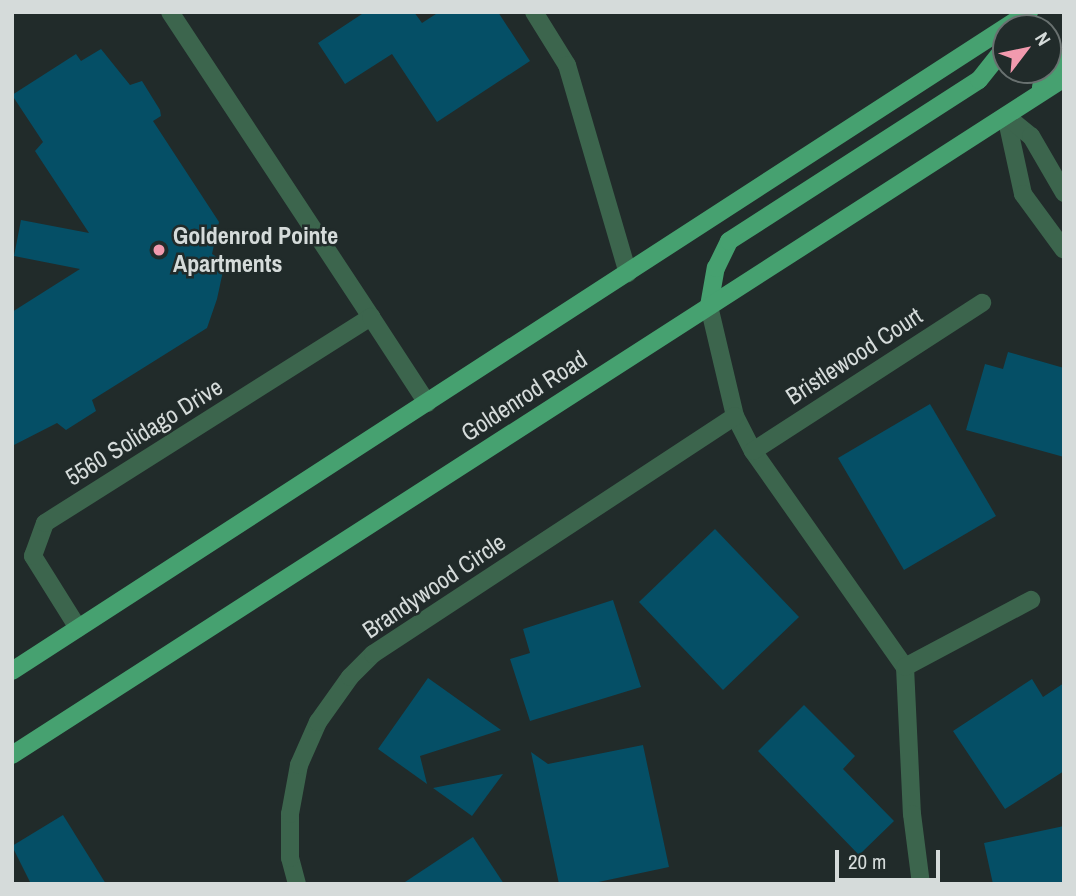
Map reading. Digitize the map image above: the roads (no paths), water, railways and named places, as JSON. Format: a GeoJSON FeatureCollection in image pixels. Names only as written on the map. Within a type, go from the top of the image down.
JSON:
{"type":"FeatureCollection","features":[{"type":"Feature","properties":{"kind":"main road","name":"Goldenrod Road"},"geometry":{"type":"LineString","coordinates":[[12,671],[1031,12]]}},
{"type":"Feature","properties":{"kind":"main road"},"geometry":{"type":"LineString","coordinates":[[1030,100],[1064,59]]}},
{"type":"Feature","properties":{"kind":"main road"},"geometry":{"type":"LineString","coordinates":[[709,306],[716,268],[729,241],[979,80],[992,64]]}},
{"type":"Feature","properties":{"kind":"main road","name":"Goldenrod Road"},"geometry":{"type":"LineString","coordinates":[[12,755],[1064,78]]}},
{"type":"Feature","properties":{"kind":"street"},"geometry":{"type":"LineString","coordinates":[[170,12],[426,403]]}},
{"type":"Feature","properties":{"kind":"street"},"geometry":{"type":"LineString","coordinates":[[534,12],[567,65],[628,273]]}},
{"type":"Feature","properties":{"kind":"street"},"geometry":{"type":"LineString","coordinates":[[1006,116],[1031,136],[1064,193]]}},
{"type":"Feature","properties":{"kind":"street"},"geometry":{"type":"LineString","coordinates":[[1006,116],[1023,194],[1064,250]]}},
{"type":"Feature","properties":{"kind":"street","name":"Bristlewood Court"},"geometry":{"type":"LineString","coordinates":[[752,450],[982,303]]}},
{"type":"Feature","properties":{"kind":"street"},"geometry":{"type":"LineString","coordinates":[[709,306],[734,416],[752,450],[905,667],[912,814],[921,884]]}},
{"type":"Feature","properties":{"kind":"street","name":"5560 Solidago Drive"},"geometry":{"type":"LineString","coordinates":[[78,628],[33,556],[45,523],[370,317]]}},
{"type":"Feature","properties":{"kind":"street","name":"Brandywood Circle"},"geometry":{"type":"LineString","coordinates":[[297,884],[290,858],[290,814],[299,765],[317,722],[350,677],[373,654],[734,416]]}},
{"type":"Feature","properties":{"kind":"street"},"geometry":{"type":"LineString","coordinates":[[905,667],[1031,600]]}},
{"type":"Feature","properties":{"kind":"place","name":"Goldenrod Pointe Apartments"},"geometry":{"type":"Point","coordinates":[159,250]}}]}
